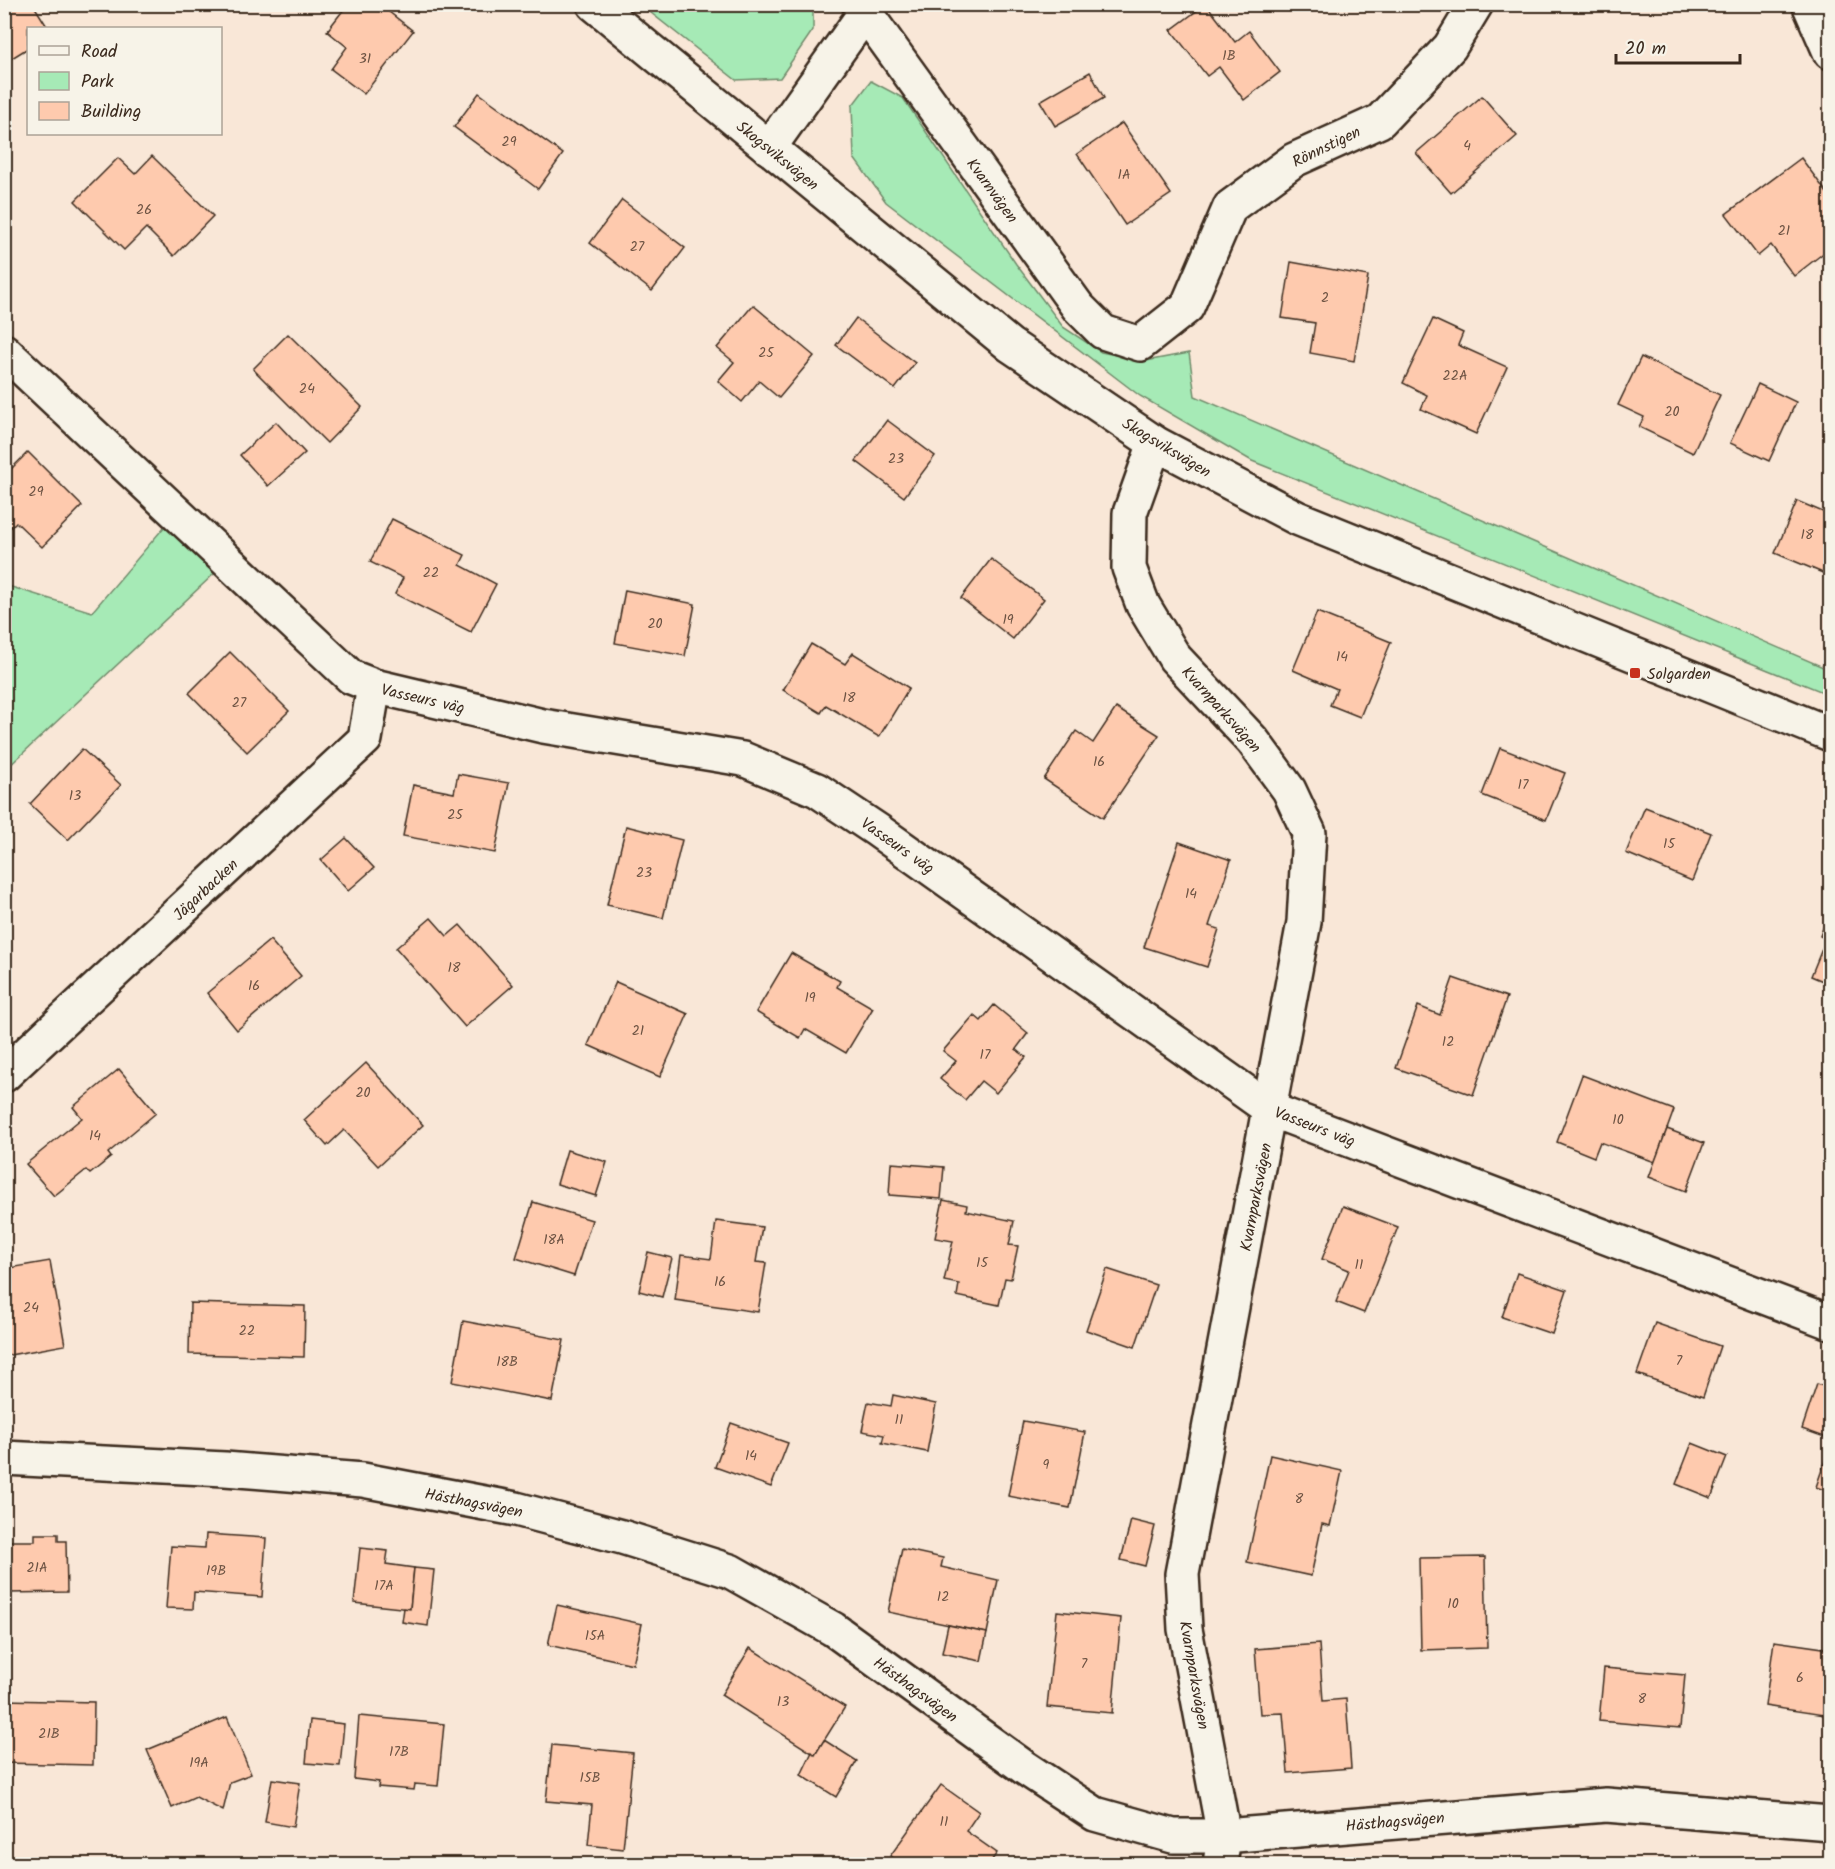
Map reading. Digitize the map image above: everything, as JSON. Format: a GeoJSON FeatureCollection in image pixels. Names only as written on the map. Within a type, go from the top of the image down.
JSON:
{"type":"FeatureCollection","features":[{"type":"Feature","properties":{"kind":"street","name":"Skogsviksvägen"},"geometry":{"type":"LineString","coordinates":[[594,4],[1010,345],[1155,443],[1297,518],[1830,734]]}},
{"type":"Feature","properties":{"kind":"street","name":"Rönnstigen"},"geometry":{"type":"LineString","coordinates":[[1140,344],[1187,307],[1230,207],[1294,160],[1380,121],[1450,46],[1476,4]]}},
{"type":"Feature","properties":{"kind":"street"},"geometry":{"type":"LineString","coordinates":[[1809,4],[1830,52]]}},
{"type":"Feature","properties":{"kind":"street","name":"Kvarnvägen"},"geometry":{"type":"LineString","coordinates":[[769,148],[862,9],[1078,308],[1103,332],[1140,344]]}},
{"type":"Feature","properties":{"kind":"street","name":"Vasseurs väg"},"geometry":{"type":"LineString","coordinates":[[4,351],[351,676],[374,686],[543,726],[743,759],[817,790],[877,830],[1271,1110],[1830,1322]]}},
{"type":"Feature","properties":{"kind":"street","name":"Kvarnparksvägen"},"geometry":{"type":"LineString","coordinates":[[1155,443],[1130,513],[1129,568],[1143,606],[1175,658],[1253,741],[1289,790],[1309,833],[1304,922],[1271,1110],[1182,1574],[1185,1629],[1222,1850]]}},
{"type":"Feature","properties":{"kind":"street","name":"Jägarbacken"},"geometry":{"type":"LineString","coordinates":[[4,1075],[365,739],[374,686]]}},
{"type":"Feature","properties":{"kind":"street","name":"Hästhagsvägen"},"geometry":{"type":"LineString","coordinates":[[4,1458],[225,1469],[363,1480],[516,1509],[622,1537],[730,1571],[833,1629],[1024,1768],[1095,1814],[1222,1850],[1606,1805],[1830,1823]]}},
{"type":"Feature","properties":{"kind":"green space"},"geometry":{"type":"Polygon","coordinates":[[[641,5],[813,5],[813,30],[780,78],[736,80],[641,5]]]}},
{"type":"Feature","properties":{"kind":"green space"},"geometry":{"type":"Polygon","coordinates":[[[871,81],[903,98],[1016,264],[1063,327],[1101,352],[1146,361],[1189,353],[1195,396],[1830,670],[1830,695],[1252,461],[1140,396],[886,202],[854,158],[852,106],[871,81]]]}},
{"type":"Feature","properties":{"kind":"green space"},"geometry":{"type":"Polygon","coordinates":[[[165,526],[216,572],[5,770],[5,585],[92,612],[165,526]]]}},
{"type":"Feature","properties":{"kind":"building"},"geometry":{"type":"Polygon","coordinates":[[[4,4],[33,4],[47,27],[27,27],[27,49],[4,63],[4,4]]]}},
{"type":"Feature","properties":{"kind":"building"},"geometry":{"type":"Polygon","coordinates":[[[348,4],[379,4],[413,31],[364,94],[331,69],[347,47],[327,31],[348,4]]]}},
{"type":"Feature","properties":{"kind":"building"},"geometry":{"type":"Polygon","coordinates":[[[1206,4],[1235,42],[1249,31],[1280,72],[1244,100],[1219,67],[1207,76],[1171,30],[1206,4]]]}},
{"type":"Feature","properties":{"kind":"building"},"geometry":{"type":"Polygon","coordinates":[[[1090,72],[1104,98],[1055,126],[1040,101],[1090,72]]]}},
{"type":"Feature","properties":{"kind":"building"},"geometry":{"type":"Polygon","coordinates":[[[479,93],[563,154],[538,189],[454,127],[479,93]]]}},
{"type":"Feature","properties":{"kind":"building"},"geometry":{"type":"Polygon","coordinates":[[[1482,96],[1517,136],[1451,193],[1416,153],[1482,96]]]}},
{"type":"Feature","properties":{"kind":"building"},"geometry":{"type":"Polygon","coordinates":[[[1122,123],[1171,194],[1125,225],[1077,154],[1122,123]]]}},
{"type":"Feature","properties":{"kind":"building"},"geometry":{"type":"Polygon","coordinates":[[[152,156],[213,216],[174,256],[146,228],[124,250],[75,201],[118,158],[135,174],[152,156]]]}},
{"type":"Feature","properties":{"kind":"building"},"geometry":{"type":"Polygon","coordinates":[[[1801,158],[1830,197],[1830,248],[1794,276],[1771,245],[1758,256],[1726,214],[1801,158]]]}},
{"type":"Feature","properties":{"kind":"building"},"geometry":{"type":"Polygon","coordinates":[[[622,200],[685,248],[652,291],[590,243],[622,200]]]}},
{"type":"Feature","properties":{"kind":"building"},"geometry":{"type":"Polygon","coordinates":[[[1291,262],[1368,276],[1354,361],[1310,353],[1315,323],[1282,318],[1291,262]]]}},
{"type":"Feature","properties":{"kind":"building"},"geometry":{"type":"Polygon","coordinates":[[[753,305],[814,356],[779,398],[759,381],[742,402],[718,381],[734,362],[717,348],[753,305]]]}},
{"type":"Feature","properties":{"kind":"building"},"geometry":{"type":"Polygon","coordinates":[[[856,318],[915,363],[895,389],[836,345],[856,318]]]}},
{"type":"Feature","properties":{"kind":"building"},"geometry":{"type":"Polygon","coordinates":[[[1433,319],[1463,333],[1458,345],[1507,367],[1476,434],[1421,409],[1427,395],[1403,383],[1433,319]]]}},
{"type":"Feature","properties":{"kind":"building"},"geometry":{"type":"Polygon","coordinates":[[[288,334],[362,407],[327,443],[253,369],[288,334]]]}},
{"type":"Feature","properties":{"kind":"building"},"geometry":{"type":"Polygon","coordinates":[[[1641,357],[1720,395],[1693,453],[1639,427],[1644,417],[1618,405],[1641,357]]]}},
{"type":"Feature","properties":{"kind":"building"},"geometry":{"type":"Polygon","coordinates":[[[1758,384],[1796,402],[1769,461],[1730,443],[1758,384]]]}},
{"type":"Feature","properties":{"kind":"building"},"geometry":{"type":"Polygon","coordinates":[[[887,420],[935,456],[904,497],[856,461],[887,420]]]}},
{"type":"Feature","properties":{"kind":"building"},"geometry":{"type":"Polygon","coordinates":[[[276,422],[305,453],[268,486],[240,455],[276,422]]]}},
{"type":"Feature","properties":{"kind":"building"},"geometry":{"type":"Polygon","coordinates":[[[28,452],[82,506],[42,547],[16,522],[4,534],[4,476],[28,452]]]}},
{"type":"Feature","properties":{"kind":"building"},"geometry":{"type":"Polygon","coordinates":[[[1797,501],[1830,515],[1830,576],[1775,553],[1797,501]]]}},
{"type":"Feature","properties":{"kind":"building"},"geometry":{"type":"Polygon","coordinates":[[[392,519],[465,555],[460,565],[496,584],[471,632],[395,594],[403,578],[370,562],[392,519]]]}},
{"type":"Feature","properties":{"kind":"building"},"geometry":{"type":"Polygon","coordinates":[[[991,559],[1044,599],[1013,639],[961,598],[991,559]]]}},
{"type":"Feature","properties":{"kind":"building"},"geometry":{"type":"Polygon","coordinates":[[[625,590],[695,604],[685,656],[615,643],[625,590]]]}},
{"type":"Feature","properties":{"kind":"building"},"geometry":{"type":"Polygon","coordinates":[[[1317,612],[1391,642],[1360,717],[1330,705],[1337,689],[1293,670],[1317,612]]]}},
{"type":"Feature","properties":{"kind":"building"},"geometry":{"type":"Polygon","coordinates":[[[811,644],[845,664],[853,653],[909,688],[879,737],[826,705],[821,713],[783,690],[811,644]]]}},
{"type":"Feature","properties":{"kind":"building"},"geometry":{"type":"Polygon","coordinates":[[[230,652],[289,711],[247,752],[189,693],[230,652]]]}},
{"type":"Feature","properties":{"kind":"building"},"geometry":{"type":"Polygon","coordinates":[[[1116,708],[1159,735],[1103,818],[1044,779],[1076,731],[1093,743],[1116,708]]]}},
{"type":"Feature","properties":{"kind":"building"},"geometry":{"type":"Polygon","coordinates":[[[1500,748],[1565,773],[1546,820],[1482,795],[1500,748]]]}},
{"type":"Feature","properties":{"kind":"building"},"geometry":{"type":"Polygon","coordinates":[[[82,749],[121,785],[68,840],[30,804],[82,749]]]}},
{"type":"Feature","properties":{"kind":"building"},"geometry":{"type":"Polygon","coordinates":[[[458,774],[509,783],[495,853],[403,836],[413,785],[454,793],[458,774]]]}},
{"type":"Feature","properties":{"kind":"building"},"geometry":{"type":"Polygon","coordinates":[[[1645,807],[1711,833],[1692,881],[1626,853],[1645,807]]]}},
{"type":"Feature","properties":{"kind":"building"},"geometry":{"type":"Polygon","coordinates":[[[626,826],[682,840],[663,918],[607,905],[626,826]]]}},
{"type":"Feature","properties":{"kind":"building"},"geometry":{"type":"Polygon","coordinates":[[[346,838],[374,868],[348,891],[321,860],[346,838]]]}},
{"type":"Feature","properties":{"kind":"building"},"geometry":{"type":"Polygon","coordinates":[[[1179,842],[1231,860],[1209,926],[1219,929],[1207,967],[1144,947],[1179,842]]]}},
{"type":"Feature","properties":{"kind":"building"},"geometry":{"type":"Polygon","coordinates":[[[1830,910],[1830,984],[1811,976],[1826,939],[1820,936],[1830,910]]]}},
{"type":"Feature","properties":{"kind":"building"},"geometry":{"type":"Polygon","coordinates":[[[431,918],[447,936],[460,925],[513,985],[465,1027],[396,948],[431,918]]]}},
{"type":"Feature","properties":{"kind":"building"},"geometry":{"type":"Polygon","coordinates":[[[270,940],[301,976],[237,1030],[207,993],[270,940]]]}},
{"type":"Feature","properties":{"kind":"building"},"geometry":{"type":"Polygon","coordinates":[[[791,953],[840,981],[837,987],[873,1008],[846,1053],[805,1029],[800,1038],[756,1012],[791,953]]]}},
{"type":"Feature","properties":{"kind":"building"},"geometry":{"type":"Polygon","coordinates":[[[1453,978],[1507,997],[1473,1095],[1396,1068],[1418,1006],[1440,1015],[1453,978]]]}},
{"type":"Feature","properties":{"kind":"building"},"geometry":{"type":"Polygon","coordinates":[[[616,982],[688,1014],[660,1077],[588,1045],[616,982]]]}},
{"type":"Feature","properties":{"kind":"building"},"geometry":{"type":"Polygon","coordinates":[[[994,1005],[1028,1033],[1016,1049],[1026,1057],[996,1093],[981,1081],[965,1100],[940,1079],[956,1061],[943,1051],[974,1015],[981,1021],[994,1005]]]}},
{"type":"Feature","properties":{"kind":"building"},"geometry":{"type":"Polygon","coordinates":[[[366,1063],[423,1125],[378,1166],[344,1130],[327,1146],[304,1120],[366,1063]]]}},
{"type":"Feature","properties":{"kind":"building"},"geometry":{"type":"Polygon","coordinates":[[[119,1069],[156,1113],[108,1153],[111,1157],[90,1174],[86,1170],[54,1196],[26,1164],[82,1118],[73,1107],[119,1069]]]}},
{"type":"Feature","properties":{"kind":"building"},"geometry":{"type":"Polygon","coordinates":[[[1582,1075],[1674,1110],[1655,1162],[1600,1142],[1594,1157],[1557,1142],[1582,1075]]]}},
{"type":"Feature","properties":{"kind":"building"},"geometry":{"type":"Polygon","coordinates":[[[1667,1129],[1704,1143],[1686,1191],[1649,1177],[1667,1129]]]}},
{"type":"Feature","properties":{"kind":"building"},"geometry":{"type":"Polygon","coordinates":[[[567,1150],[607,1162],[596,1196],[557,1184],[567,1150]]]}},
{"type":"Feature","properties":{"kind":"building"},"geometry":{"type":"Polygon","coordinates":[[[891,1163],[944,1167],[941,1199],[889,1195],[891,1163]]]}},
{"type":"Feature","properties":{"kind":"building"},"geometry":{"type":"Polygon","coordinates":[[[943,1200],[967,1205],[966,1211],[1014,1221],[1009,1245],[1018,1246],[1011,1279],[1005,1278],[999,1305],[957,1296],[959,1284],[944,1281],[953,1241],[935,1238],[943,1200]]]}},
{"type":"Feature","properties":{"kind":"building"},"geometry":{"type":"Polygon","coordinates":[[[533,1202],[592,1220],[574,1276],[516,1258],[533,1202]]]}},
{"type":"Feature","properties":{"kind":"building"},"geometry":{"type":"Polygon","coordinates":[[[1343,1206],[1398,1227],[1364,1313],[1336,1302],[1349,1270],[1322,1259],[1343,1206]]]}},
{"type":"Feature","properties":{"kind":"building"},"geometry":{"type":"Polygon","coordinates":[[[716,1221],[762,1227],[756,1262],[766,1263],[758,1312],[675,1300],[681,1255],[711,1259],[716,1221]]]}},
{"type":"Feature","properties":{"kind":"building"},"geometry":{"type":"Polygon","coordinates":[[[648,1252],[672,1258],[662,1297],[639,1291],[648,1252]]]}},
{"type":"Feature","properties":{"kind":"building"},"geometry":{"type":"Polygon","coordinates":[[[50,1261],[65,1345],[4,1356],[4,1269],[50,1261]]]}},
{"type":"Feature","properties":{"kind":"building"},"geometry":{"type":"Polygon","coordinates":[[[1107,1269],[1156,1285],[1135,1347],[1086,1330],[1107,1269]]]}},
{"type":"Feature","properties":{"kind":"building"},"geometry":{"type":"Polygon","coordinates":[[[1517,1273],[1567,1290],[1552,1334],[1502,1317],[1517,1273]]]}},
{"type":"Feature","properties":{"kind":"building"},"geometry":{"type":"Polygon","coordinates":[[[190,1303],[305,1306],[304,1357],[189,1354],[190,1303]]]}},
{"type":"Feature","properties":{"kind":"building"},"geometry":{"type":"Polygon","coordinates":[[[463,1321],[564,1340],[552,1401],[452,1382],[463,1321]]]}},
{"type":"Feature","properties":{"kind":"building"},"geometry":{"type":"Polygon","coordinates":[[[1655,1323],[1720,1346],[1703,1397],[1637,1374],[1655,1323]]]}},
{"type":"Feature","properties":{"kind":"building"},"geometry":{"type":"Polygon","coordinates":[[[1817,1384],[1830,1388],[1830,1439],[1802,1429],[1817,1384]]]}},
{"type":"Feature","properties":{"kind":"building"},"geometry":{"type":"Polygon","coordinates":[[[893,1395],[936,1404],[927,1452],[882,1443],[884,1435],[862,1431],[868,1402],[891,1406],[893,1395]]]}},
{"type":"Feature","properties":{"kind":"building"},"geometry":{"type":"Polygon","coordinates":[[[1023,1421],[1085,1432],[1070,1508],[1008,1496],[1023,1421]]]}},
{"type":"Feature","properties":{"kind":"building"},"geometry":{"type":"Polygon","coordinates":[[[731,1423],[788,1443],[771,1487],[715,1467],[731,1423]]]}},
{"type":"Feature","properties":{"kind":"building"},"geometry":{"type":"Polygon","coordinates":[[[1692,1443],[1727,1457],[1711,1498],[1676,1484],[1692,1443]]]}},
{"type":"Feature","properties":{"kind":"building"},"geometry":{"type":"Polygon","coordinates":[[[1830,1446],[1830,1492],[1816,1487],[1830,1446]]]}},
{"type":"Feature","properties":{"kind":"building"},"geometry":{"type":"Polygon","coordinates":[[[1270,1455],[1342,1471],[1330,1526],[1322,1524],[1311,1576],[1247,1562],[1270,1455]]]}},
{"type":"Feature","properties":{"kind":"building"},"geometry":{"type":"Polygon","coordinates":[[[1131,1520],[1155,1526],[1145,1566],[1121,1560],[1131,1520]]]}},
{"type":"Feature","properties":{"kind":"building"},"geometry":{"type":"Polygon","coordinates":[[[35,1534],[58,1534],[58,1541],[66,1541],[67,1592],[8,1593],[7,1541],[35,1541],[35,1534]]]}},
{"type":"Feature","properties":{"kind":"building"},"geometry":{"type":"Polygon","coordinates":[[[206,1534],[266,1538],[262,1597],[194,1592],[193,1609],[166,1608],[171,1546],[205,1548],[206,1534]]]}},
{"type":"Feature","properties":{"kind":"building"},"geometry":{"type":"Polygon","coordinates":[[[360,1548],[388,1551],[386,1564],[414,1568],[410,1609],[354,1603],[360,1548]]]}},
{"type":"Feature","properties":{"kind":"building"},"geometry":{"type":"Polygon","coordinates":[[[902,1549],[943,1558],[941,1567],[998,1580],[987,1633],[888,1612],[902,1549]]]}},
{"type":"Feature","properties":{"kind":"building"},"geometry":{"type":"Polygon","coordinates":[[[1485,1557],[1487,1648],[1421,1650],[1419,1558],[1485,1557]]]}},
{"type":"Feature","properties":{"kind":"building"},"geometry":{"type":"Polygon","coordinates":[[[414,1568],[434,1570],[428,1626],[402,1622],[404,1608],[410,1609],[414,1568]]]}},
{"type":"Feature","properties":{"kind":"building"},"geometry":{"type":"Polygon","coordinates":[[[557,1605],[642,1624],[633,1664],[548,1645],[557,1605]]]}},
{"type":"Feature","properties":{"kind":"building"},"geometry":{"type":"Polygon","coordinates":[[[1057,1611],[1121,1618],[1112,1713],[1047,1707],[1057,1611]]]}},
{"type":"Feature","properties":{"kind":"building"},"geometry":{"type":"Polygon","coordinates":[[[948,1625],[987,1633],[981,1661],[942,1653],[948,1625]]]}},
{"type":"Feature","properties":{"kind":"building"},"geometry":{"type":"Polygon","coordinates":[[[1774,1641],[1830,1649],[1830,1716],[1765,1706],[1774,1641]]]}},
{"type":"Feature","properties":{"kind":"building"},"geometry":{"type":"Polygon","coordinates":[[[1319,1644],[1323,1701],[1346,1699],[1351,1768],[1288,1773],[1283,1713],[1260,1714],[1255,1649],[1319,1644]]]}},
{"type":"Feature","properties":{"kind":"building"},"geometry":{"type":"Polygon","coordinates":[[[750,1648],[845,1707],[815,1755],[721,1695],[750,1648]]]}},
{"type":"Feature","properties":{"kind":"building"},"geometry":{"type":"Polygon","coordinates":[[[1604,1668],[1685,1675],[1680,1728],[1599,1721],[1604,1668]]]}},
{"type":"Feature","properties":{"kind":"building"},"geometry":{"type":"Polygon","coordinates":[[[4,1700],[94,1702],[93,1765],[4,1763],[4,1700]]]}},
{"type":"Feature","properties":{"kind":"building"},"geometry":{"type":"Polygon","coordinates":[[[359,1716],[444,1724],[438,1786],[415,1784],[414,1790],[378,1787],[379,1782],[354,1779],[359,1716]]]}},
{"type":"Feature","properties":{"kind":"building"},"geometry":{"type":"Polygon","coordinates":[[[227,1717],[251,1774],[230,1782],[223,1811],[196,1797],[172,1808],[147,1750],[227,1717]]]}},
{"type":"Feature","properties":{"kind":"building"},"geometry":{"type":"Polygon","coordinates":[[[310,1720],[344,1724],[340,1766],[306,1763],[310,1720]]]}},
{"type":"Feature","properties":{"kind":"building"},"geometry":{"type":"Polygon","coordinates":[[[824,1740],[857,1761],[836,1797],[801,1775],[812,1752],[815,1755],[824,1740]]]}},
{"type":"Feature","properties":{"kind":"building"},"geometry":{"type":"Polygon","coordinates":[[[552,1745],[633,1753],[623,1849],[588,1845],[592,1805],[546,1801],[552,1745]]]}},
{"type":"Feature","properties":{"kind":"building"},"geometry":{"type":"Polygon","coordinates":[[[272,1779],[300,1783],[293,1827],[265,1822],[272,1779]]]}},
{"type":"Feature","properties":{"kind":"building"},"geometry":{"type":"Polygon","coordinates":[[[941,1785],[979,1812],[966,1831],[997,1853],[989,1864],[902,1864],[890,1856],[941,1785]]]}},
{"type":"Feature","properties":{"kind":"place","name":"Solgarden"},"geometry":{"type":"Point","coordinates":[1635,673]}}]}
